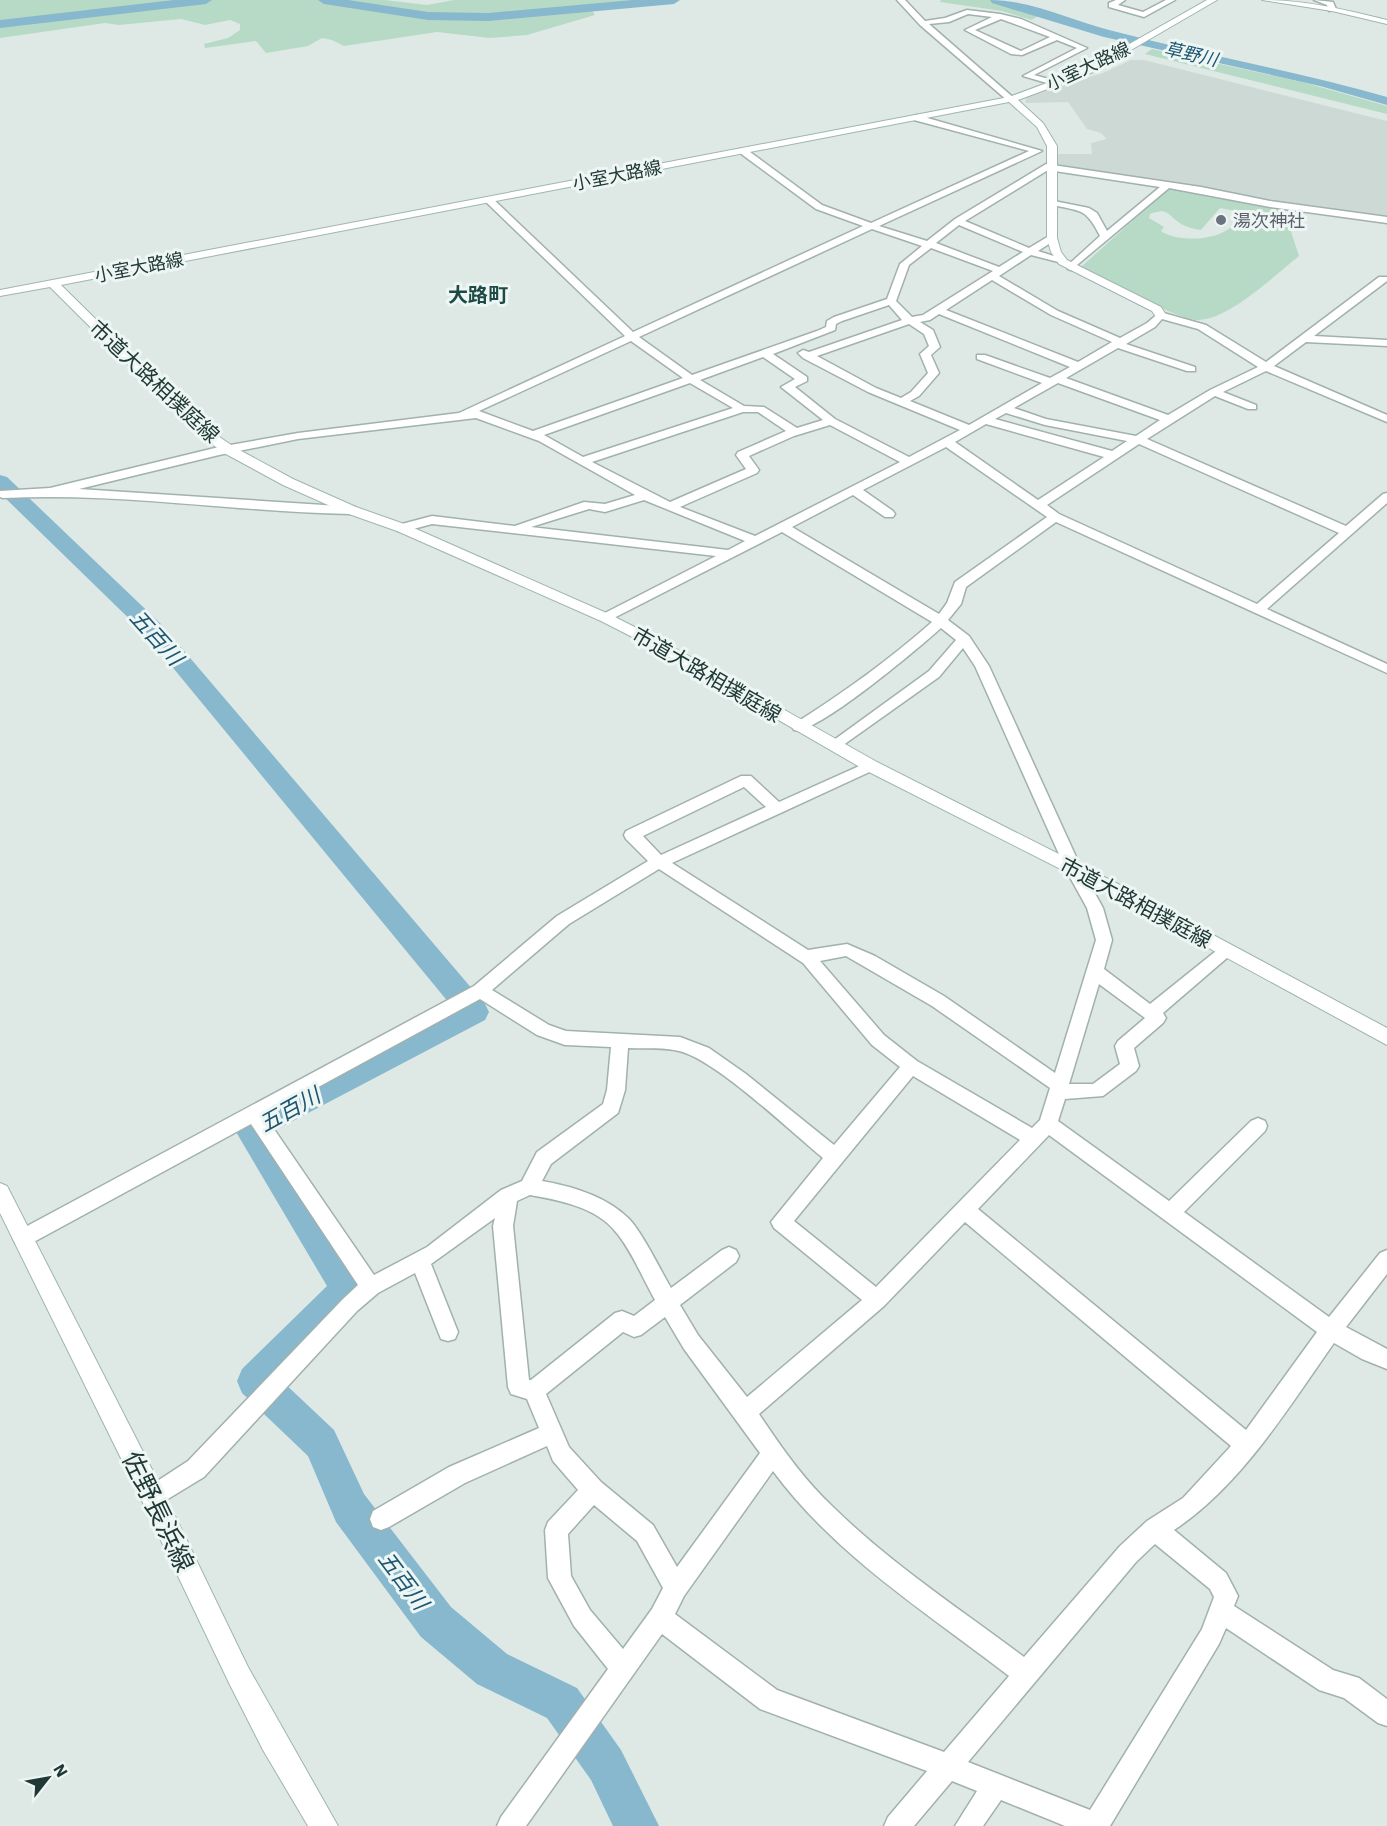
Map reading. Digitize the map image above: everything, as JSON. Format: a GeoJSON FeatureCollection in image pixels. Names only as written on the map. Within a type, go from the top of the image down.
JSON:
{"type":"FeatureCollection","features":[{"type":"Feature","properties":{"kind":"main road","name":"小室大路線"},"geometry":{"type":"LineString","coordinates":[[0,293],[1011,99],[1057,84],[1125,51],[1213,0]]}},
{"type":"Feature","properties":{"kind":"main road"},"geometry":{"type":"LineString","coordinates":[[1266,0],[1332,9],[1387,22]]}},
{"type":"Feature","properties":{"kind":"main road"},"geometry":{"type":"LineString","coordinates":[[1011,99],[1035,118],[1046,132],[1052,146],[1052,238],[1056,252],[1067,264],[1157,309],[1160,315]]}},
{"type":"Feature","properties":{"kind":"main road","name":"市道大路相撲庭線"},"geometry":{"type":"LineString","coordinates":[[54,283],[160,391],[201,430],[229,450],[288,482],[351,510],[402,528],[606,618],[657,644],[871,766],[1074,870],[1387,1037]]}},
{"type":"Feature","properties":{"kind":"main road","name":"佐野長浜線"},"geometry":{"type":"LineString","coordinates":[[0,1192],[153,1497],[238,1676],[324,1826]]}},
{"type":"Feature","properties":{"kind":"street"},"geometry":{"type":"LineString","coordinates":[[901,0],[923,23],[1011,99]]}},
{"type":"Feature","properties":{"kind":"street"},"geometry":{"type":"LineString","coordinates":[[1121,0],[1112,5],[1144,15],[1171,0]]}},
{"type":"Feature","properties":{"kind":"street"},"geometry":{"type":"LineString","coordinates":[[1318,0],[1330,4],[1332,9]]}},
{"type":"Feature","properties":{"kind":"street"},"geometry":{"type":"LineString","coordinates":[[923,23],[946,20],[968,12],[1000,16],[1083,48],[1027,76],[1057,84]]}},
{"type":"Feature","properties":{"kind":"street"},"geometry":{"type":"LineString","coordinates":[[1000,16],[969,30],[1014,52],[1022,52],[1057,37]]}},
{"type":"Feature","properties":{"kind":"street"},"geometry":{"type":"LineString","coordinates":[[1020,30],[1029,26]]}},
{"type":"Feature","properties":{"kind":"street"},"geometry":{"type":"LineString","coordinates":[[994,42],[1003,38]]}},
{"type":"Feature","properties":{"kind":"street"},"geometry":{"type":"LineString","coordinates":[[917,118],[1036,151],[1051,153]]}},
{"type":"Feature","properties":{"kind":"street"},"geometry":{"type":"LineString","coordinates":[[742,151],[819,207],[929,245],[997,274],[1028,300],[1078,326],[1191,369]]}},
{"type":"Feature","properties":{"kind":"street"},"geometry":{"type":"LineString","coordinates":[[463,414],[1036,151]]}},
{"type":"Feature","properties":{"kind":"street"},"geometry":{"type":"LineString","coordinates":[[891,301],[905,264],[958,222],[1028,176],[1046,167],[1167,185],[1270,204],[1387,220]]}},
{"type":"Feature","properties":{"kind":"street"},"geometry":{"type":"LineString","coordinates":[[958,222],[1030,252],[1067,264],[1105,237],[1167,185]]}},
{"type":"Feature","properties":{"kind":"street"},"geometry":{"type":"LineString","coordinates":[[489,200],[632,338],[691,379],[742,409]]}},
{"type":"Feature","properties":{"kind":"street"},"geometry":{"type":"LineString","coordinates":[[1052,202],[1086,210],[1094,215],[1105,237]]}},
{"type":"Feature","properties":{"kind":"street"},"geometry":{"type":"LineString","coordinates":[[807,356],[912,320],[926,318],[1052,238]]}},
{"type":"Feature","properties":{"kind":"street"},"geometry":{"type":"LineString","coordinates":[[1039,505],[1169,419],[1214,392],[1266,367],[1386,278]]}},
{"type":"Feature","properties":{"kind":"street"},"geometry":{"type":"LineString","coordinates":[[891,301],[906,318],[929,332],[935,347],[925,354],[934,373],[915,394],[901,402]]}},
{"type":"Feature","properties":{"kind":"street"},"geometry":{"type":"LineString","coordinates":[[531,436],[821,333],[831,328],[831,323],[838,319],[891,301]]}},
{"type":"Feature","properties":{"kind":"street"},"geometry":{"type":"LineString","coordinates":[[941,310],[1077,366]]}},
{"type":"Feature","properties":{"kind":"street"},"geometry":{"type":"LineString","coordinates":[[606,618],[947,442],[1150,325],[1160,315],[1202,327],[1266,367],[1387,419]]}},
{"type":"Feature","properties":{"kind":"street"},"geometry":{"type":"LineString","coordinates":[[1305,339],[1387,343]]}},
{"type":"Feature","properties":{"kind":"street"},"geometry":{"type":"LineString","coordinates":[[790,344],[807,356],[872,390],[969,429]]}},
{"type":"Feature","properties":{"kind":"street"},"geometry":{"type":"LineString","coordinates":[[764,353],[804,379],[787,387],[831,421],[908,461]]}},
{"type":"Feature","properties":{"kind":"street"},"geometry":{"type":"LineString","coordinates":[[981,357],[1169,419]]}},
{"type":"Feature","properties":{"kind":"street"},"geometry":{"type":"LineString","coordinates":[[1214,392],[1252,407]]}},
{"type":"Feature","properties":{"kind":"street"},"geometry":{"type":"LineString","coordinates":[[1005,408],[1016,414],[1045,422],[1140,440],[1346,531]]}},
{"type":"Feature","properties":{"kind":"street"},"geometry":{"type":"LineString","coordinates":[[582,461],[742,409],[760,409],[797,433],[831,421]]}},
{"type":"Feature","properties":{"kind":"street"},"geometry":{"type":"LineString","coordinates":[[50,492],[298,436],[477,414],[543,439],[645,496],[736,535],[755,540]]}},
{"type":"Feature","properties":{"kind":"street"},"geometry":{"type":"LineString","coordinates":[[984,420],[1115,456]]}},
{"type":"Feature","properties":{"kind":"street"},"geometry":{"type":"LineString","coordinates":[[670,507],[753,470],[742,455],[795,431]]}},
{"type":"Feature","properties":{"kind":"street"},"geometry":{"type":"LineString","coordinates":[[947,442],[1056,517],[1387,669]]}},
{"type":"Feature","properties":{"kind":"street"},"geometry":{"type":"LineString","coordinates":[[854,490],[889,514]]}},
{"type":"Feature","properties":{"kind":"street"},"geometry":{"type":"LineString","coordinates":[[3,494],[115,493],[314,510],[351,510]]}},
{"type":"Feature","properties":{"kind":"street"},"geometry":{"type":"LineString","coordinates":[[513,530],[588,505],[605,508],[645,496]]}},
{"type":"Feature","properties":{"kind":"street"},"geometry":{"type":"LineString","coordinates":[[1258,610],[1387,497]]}},
{"type":"Feature","properties":{"kind":"street"},"geometry":{"type":"LineString","coordinates":[[799,727],[845,698],[913,646],[941,621],[954,604],[960,585],[1056,517]]}},
{"type":"Feature","properties":{"kind":"street"},"geometry":{"type":"LineString","coordinates":[[402,528],[432,520],[731,554]]}},
{"type":"Feature","properties":{"kind":"street"},"geometry":{"type":"LineString","coordinates":[[745,1412],[877,1300],[1048,1124],[1104,940],[1095,908],[1074,870],[982,666],[964,639],[941,621],[783,527]]}},
{"type":"Feature","properties":{"kind":"street"},"geometry":{"type":"LineString","coordinates":[[834,745],[934,674],[964,639]]}},
{"type":"Feature","properties":{"kind":"street"},"geometry":{"type":"LineString","coordinates":[[23,1238],[478,992],[563,920],[659,862],[871,766]]}},
{"type":"Feature","properties":{"kind":"street"},"geometry":{"type":"LineString","coordinates":[[776,808],[746,780],[632,835],[659,862],[806,957],[878,1040],[911,1066],[1034,1139]]}},
{"type":"Feature","properties":{"kind":"street"},"geometry":{"type":"LineString","coordinates":[[806,957],[847,950],[869,960],[938,1001],[1059,1089],[1097,1091],[1130,1066],[1124,1046],[1157,1018],[1094,971]]}},
{"type":"Feature","properties":{"kind":"street"},"geometry":{"type":"LineString","coordinates":[[1151,1014],[1227,951]]}},
{"type":"Feature","properties":{"kind":"street"},"geometry":{"type":"LineString","coordinates":[[478,992],[543,1030],[566,1038],[680,1044],[703,1053],[740,1079],[834,1156]]}},
{"type":"Feature","properties":{"kind":"street"},"geometry":{"type":"LineString","coordinates":[[529,1187],[544,1158],[611,1108],[616,1090],[620,1042]]}},
{"type":"Feature","properties":{"kind":"street"},"geometry":{"type":"LineString","coordinates":[[877,1300],[781,1222],[911,1066]]}},
{"type":"Feature","properties":{"kind":"street"},"geometry":{"type":"LineString","coordinates":[[254,1114],[371,1287]]}},
{"type":"Feature","properties":{"kind":"street"},"geometry":{"type":"LineString","coordinates":[[1048,1124],[1331,1330],[1387,1359]]}},
{"type":"Feature","properties":{"kind":"street"},"geometry":{"type":"LineString","coordinates":[[1170,1213],[1258,1126]]}},
{"type":"Feature","properties":{"kind":"street"},"geometry":{"type":"LineString","coordinates":[[153,1497],[196,1469],[350,1305],[371,1287],[434,1253],[508,1196],[529,1187],[562,1193],[604,1210],[622,1224],[691,1342],[745,1412],[773,1453],[835,1525],[899,1580],[974,1633],[1025,1673]]}},
{"type":"Feature","properties":{"kind":"street"},"geometry":{"type":"LineString","coordinates":[[508,1196],[503,1226],[519,1387],[534,1391]]}},
{"type":"Feature","properties":{"kind":"street"},"geometry":{"type":"LineString","coordinates":[[963,1209],[1247,1445]]}},
{"type":"Feature","properties":{"kind":"street"},"geometry":{"type":"LineString","coordinates":[[534,1391],[622,1320],[634,1328],[729,1256]]}},
{"type":"Feature","properties":{"kind":"street"},"geometry":{"type":"LineString","coordinates":[[897,1826],[1128,1554],[1155,1529],[1191,1506],[1247,1445],[1331,1330],[1387,1259]]}},
{"type":"Feature","properties":{"kind":"street"},"geometry":{"type":"LineString","coordinates":[[420,1261],[448,1332]]}},
{"type":"Feature","properties":{"kind":"street"},"geometry":{"type":"LineString","coordinates":[[534,1391],[561,1454],[593,1490],[645,1533],[676,1588]]}},
{"type":"Feature","properties":{"kind":"street"},"geometry":{"type":"LineString","coordinates":[[381,1519],[456,1475],[552,1432]]}},
{"type":"Feature","properties":{"kind":"street"},"geometry":{"type":"LineString","coordinates":[[510,1826],[566,1751],[660,1617],[676,1588],[773,1453]]}},
{"type":"Feature","properties":{"kind":"street"},"geometry":{"type":"LineString","coordinates":[[593,1490],[556,1530],[560,1578],[582,1618],[624,1668]]}},
{"type":"Feature","properties":{"kind":"street"},"geometry":{"type":"LineString","coordinates":[[660,1617],[770,1700],[948,1766],[1096,1826],[1211,1636],[1226,1596],[1218,1581],[1155,1529]]}},
{"type":"Feature","properties":{"kind":"street"},"geometry":{"type":"LineString","coordinates":[[1221,1611],[1328,1681],[1350,1687],[1387,1714]]}},
{"type":"Feature","properties":{"kind":"street"},"geometry":{"type":"LineString","coordinates":[[968,1826],[996,1785]]}},
{"type":"Feature","properties":{"kind":"shaded area"},"geometry":{"type":"Polygon","coordinates":[[[1131,60],[1144,60],[1387,121],[1387,220],[1272,203],[1058,166],[1057,154],[1092,154],[1091,143],[1107,139],[1101,133],[1087,129],[1068,102],[1027,103],[1025,102],[1027,97],[1103,73],[1131,60]]]}},
{"type":"Feature","properties":{"kind":"green space"},"geometry":{"type":"Polygon","coordinates":[[[0,0],[385,0],[427,5],[454,0],[641,0],[588,5],[595,15],[527,35],[490,38],[437,32],[344,46],[322,38],[308,46],[266,53],[256,41],[205,48],[204,44],[228,38],[240,30],[240,24],[230,20],[205,25],[181,19],[119,25],[105,23],[0,38],[0,0]]]}},
{"type":"Feature","properties":{"kind":"green space"},"geometry":{"type":"Polygon","coordinates":[[[941,0],[990,0],[1042,14],[1031,20],[1002,11],[940,2],[941,0]]]}},
{"type":"Feature","properties":{"kind":"green space"},"geometry":{"type":"Polygon","coordinates":[[[1152,49],[1306,83],[1387,106],[1387,114],[1145,54],[1152,49]]]}},
{"type":"Feature","properties":{"kind":"green space"},"geometry":{"type":"Polygon","coordinates":[[[1169,188],[1283,207],[1299,256],[1238,304],[1211,318],[1199,320],[1158,307],[1081,267],[1169,188]],[[1220,208],[1201,230],[1182,224],[1163,211],[1150,214],[1149,218],[1164,227],[1161,231],[1168,235],[1205,238],[1215,236],[1231,227],[1241,212],[1220,208]]]}},
{"type":"Feature","properties":{"kind":"waterway","name":"草野川"},"geometry":{"type":"LineString","coordinates":[[0,24],[206,0]]}},
{"type":"Feature","properties":{"kind":"waterway","name":"草野川"},"geometry":{"type":"LineString","coordinates":[[324,0],[428,16],[488,17],[674,0]]}},
{"type":"Feature","properties":{"kind":"waterway","name":"草野川"},"geometry":{"type":"LineString","coordinates":[[996,0],[1109,34],[1323,83],[1387,101]]}},
{"type":"Feature","properties":{"kind":"waterway","name":"五百川"},"geometry":{"type":"LineString","coordinates":[[0,481],[154,630],[474,1012],[250,1128],[348,1289],[255,1381],[321,1443],[350,1508],[436,1622],[492,1669],[562,1703],[606,1765],[637,1826]]}},
{"type":"Feature","properties":{"kind":"place","name":"湯次神社"},"geometry":{"type":"Point","coordinates":[1221,220]}},
{"type":"Feature","properties":{"kind":"district","name":"大路町"},"geometry":{"type":"Point","coordinates":[478,294]}}]}
